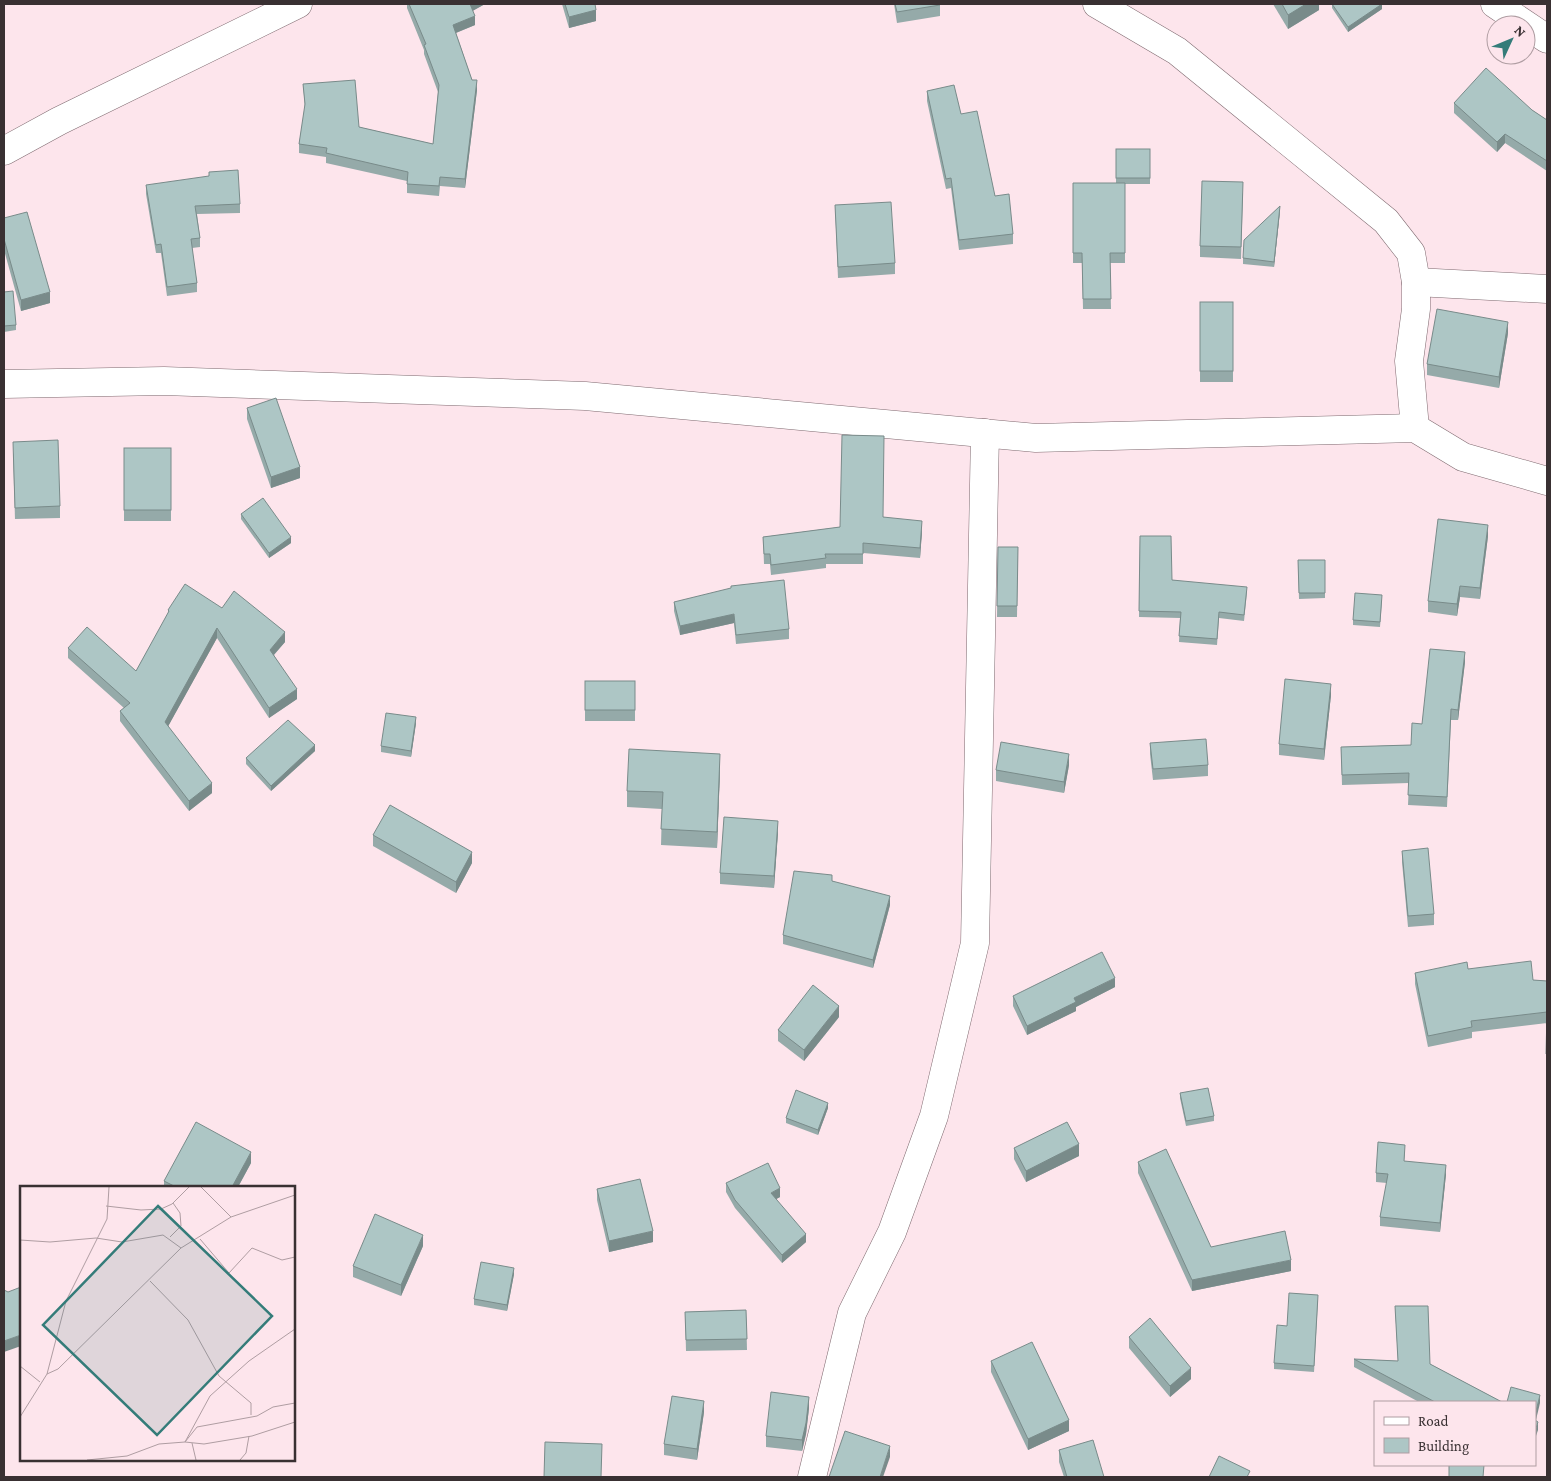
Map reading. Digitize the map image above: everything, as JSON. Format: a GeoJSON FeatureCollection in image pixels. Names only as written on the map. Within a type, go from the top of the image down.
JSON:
{"type":"FeatureCollection","features":[{"type":"Feature","properties":{"kind":"street"},"geometry":{"type":"LineString","coordinates":[[4,151],[59,121],[298,4]]}},
{"type":"Feature","properties":{"kind":"street"},"geometry":{"type":"LineString","coordinates":[[1096,4],[1177,51],[1386,221],[1411,253],[1416,282],[1416,309],[1409,361],[1415,428]]}},
{"type":"Feature","properties":{"kind":"street"},"geometry":{"type":"LineString","coordinates":[[1495,4],[1547,39]]}},
{"type":"Feature","properties":{"kind":"street"},"geometry":{"type":"LineString","coordinates":[[1416,282],[1547,289]]}},
{"type":"Feature","properties":{"kind":"street"},"geometry":{"type":"LineString","coordinates":[[4,384],[164,381],[585,396],[1036,438],[1415,428],[1463,457],[1547,480]]}},
{"type":"Feature","properties":{"kind":"street"},"geometry":{"type":"LineString","coordinates":[[812,1477],[852,1313],[892,1232],[934,1116],[975,943],[985,433]]}},
{"type":"Feature","properties":{"kind":"building"},"geometry":{"type":"Polygon","coordinates":[[[409,4],[470,4],[475,16],[453,25],[472,80],[477,80],[465,179],[440,177],[439,186],[407,184],[408,172],[326,153],[327,148],[299,144],[305,104],[303,84],[355,80],[359,127],[433,144],[439,85],[424,45],[426,44],[409,4]]]}},
{"type":"Feature","properties":{"kind":"building"},"geometry":{"type":"Polygon","coordinates":[[[565,4],[595,4],[596,10],[569,17],[565,4]]]}},
{"type":"Feature","properties":{"kind":"building"},"geometry":{"type":"Polygon","coordinates":[[[895,4],[940,4],[940,5],[897,12],[895,4]]]}},
{"type":"Feature","properties":{"kind":"building"},"geometry":{"type":"Polygon","coordinates":[[[1282,4],[1306,4],[1288,15],[1282,4]]]}},
{"type":"Feature","properties":{"kind":"building"},"geometry":{"type":"Polygon","coordinates":[[[1332,4],[1382,4],[1348,27],[1332,4]]]}},
{"type":"Feature","properties":{"kind":"building"},"geometry":{"type":"Polygon","coordinates":[[[1486,68],[1532,110],[1547,120],[1547,161],[1505,134],[1497,142],[1454,103],[1486,68]]]}},
{"type":"Feature","properties":{"kind":"building"},"geometry":{"type":"Polygon","coordinates":[[[954,85],[961,114],[977,111],[995,196],[1009,194],[1013,234],[959,240],[951,178],[946,179],[927,91],[954,85]]]}},
{"type":"Feature","properties":{"kind":"building"},"geometry":{"type":"Polygon","coordinates":[[[1116,149],[1150,149],[1150,178],[1116,178],[1116,149]]]}},
{"type":"Feature","properties":{"kind":"building"},"geometry":{"type":"Polygon","coordinates":[[[238,170],[240,204],[195,206],[200,238],[191,239],[197,283],[167,287],[161,244],[156,245],[146,185],[209,176],[209,172],[238,170]]]}},
{"type":"Feature","properties":{"kind":"building"},"geometry":{"type":"Polygon","coordinates":[[[1202,181],[1243,182],[1241,247],[1200,246],[1202,181]]]}},
{"type":"Feature","properties":{"kind":"building"},"geometry":{"type":"Polygon","coordinates":[[[1073,183],[1125,183],[1125,253],[1110,253],[1111,299],[1083,299],[1082,253],[1073,253],[1073,183]]]}},
{"type":"Feature","properties":{"kind":"building"},"geometry":{"type":"Polygon","coordinates":[[[891,202],[895,263],[838,267],[835,205],[891,202]]]}},
{"type":"Feature","properties":{"kind":"building"},"geometry":{"type":"Polygon","coordinates":[[[1280,206],[1274,262],[1243,258],[1244,240],[1280,206]]]}},
{"type":"Feature","properties":{"kind":"building"},"geometry":{"type":"Polygon","coordinates":[[[27,212],[50,292],[21,300],[4,239],[4,218],[27,212]]]}},
{"type":"Feature","properties":{"kind":"building"},"geometry":{"type":"Polygon","coordinates":[[[13,291],[16,325],[4,326],[4,292],[13,291]]]}},
{"type":"Feature","properties":{"kind":"building"},"geometry":{"type":"Polygon","coordinates":[[[1200,302],[1233,302],[1233,371],[1200,371],[1200,302]]]}},
{"type":"Feature","properties":{"kind":"building"},"geometry":{"type":"Polygon","coordinates":[[[1437,309],[1508,322],[1499,377],[1427,364],[1437,309]]]}},
{"type":"Feature","properties":{"kind":"building"},"geometry":{"type":"Polygon","coordinates":[[[276,398],[300,467],[271,477],[247,408],[276,398]]]}},
{"type":"Feature","properties":{"kind":"building"},"geometry":{"type":"Polygon","coordinates":[[[842,435],[884,436],[883,517],[922,521],[920,548],[863,543],[863,554],[825,554],[826,558],[771,565],[770,554],[764,554],[763,537],[840,527],[842,435]]]}},
{"type":"Feature","properties":{"kind":"building"},"geometry":{"type":"Polygon","coordinates":[[[58,440],[60,506],[15,508],[13,442],[58,440]]]}},
{"type":"Feature","properties":{"kind":"building"},"geometry":{"type":"Polygon","coordinates":[[[124,448],[171,448],[171,510],[124,510],[124,448]]]}},
{"type":"Feature","properties":{"kind":"building"},"geometry":{"type":"Polygon","coordinates":[[[263,498],[291,537],[269,553],[241,514],[263,498]]]}},
{"type":"Feature","properties":{"kind":"building"},"geometry":{"type":"Polygon","coordinates":[[[1438,519],[1488,525],[1480,588],[1460,586],[1457,604],[1428,601],[1438,519]]]}},
{"type":"Feature","properties":{"kind":"building"},"geometry":{"type":"Polygon","coordinates":[[[1140,536],[1171,536],[1172,580],[1247,587],[1244,615],[1219,612],[1217,639],[1179,636],[1181,612],[1139,611],[1140,536]]]}},
{"type":"Feature","properties":{"kind":"building"},"geometry":{"type":"Polygon","coordinates":[[[998,547],[1018,547],[1017,606],[997,606],[998,547]]]}},
{"type":"Feature","properties":{"kind":"building"},"geometry":{"type":"Polygon","coordinates":[[[1298,560],[1325,560],[1325,593],[1299,593],[1298,560]]]}},
{"type":"Feature","properties":{"kind":"building"},"geometry":{"type":"Polygon","coordinates":[[[784,580],[789,629],[736,635],[734,614],[680,626],[674,602],[731,588],[731,586],[784,580]]]}},
{"type":"Feature","properties":{"kind":"building"},"geometry":{"type":"Polygon","coordinates":[[[185,584],[222,608],[234,591],[285,632],[270,650],[297,689],[269,708],[217,628],[165,722],[212,783],[189,801],[120,711],[130,703],[68,648],[87,627],[136,671],[168,610],[185,584]]]}},
{"type":"Feature","properties":{"kind":"building"},"geometry":{"type":"Polygon","coordinates":[[[1355,593],[1382,595],[1380,622],[1353,620],[1355,593]]]}},
{"type":"Feature","properties":{"kind":"building"},"geometry":{"type":"Polygon","coordinates":[[[1430,649],[1465,652],[1458,710],[1451,709],[1447,797],[1408,795],[1409,773],[1342,775],[1341,747],[1411,745],[1412,723],[1422,724],[1430,649]]]}},
{"type":"Feature","properties":{"kind":"building"},"geometry":{"type":"Polygon","coordinates":[[[1285,679],[1331,684],[1324,749],[1279,744],[1285,679]]]}},
{"type":"Feature","properties":{"kind":"building"},"geometry":{"type":"Polygon","coordinates":[[[585,681],[635,681],[635,710],[585,710],[585,681]]]}},
{"type":"Feature","properties":{"kind":"building"},"geometry":{"type":"Polygon","coordinates":[[[386,713],[416,717],[411,751],[381,746],[386,713]]]}},
{"type":"Feature","properties":{"kind":"building"},"geometry":{"type":"Polygon","coordinates":[[[288,720],[315,745],[271,786],[246,758],[288,720]]]}},
{"type":"Feature","properties":{"kind":"building"},"geometry":{"type":"Polygon","coordinates":[[[1206,739],[1208,765],[1153,769],[1150,743],[1206,739]]]}},
{"type":"Feature","properties":{"kind":"building"},"geometry":{"type":"Polygon","coordinates":[[[1001,742],[1069,754],[1064,782],[996,770],[1001,742]]]}},
{"type":"Feature","properties":{"kind":"building"},"geometry":{"type":"Polygon","coordinates":[[[629,749],[720,754],[717,832],[661,829],[663,792],[627,791],[629,749]]]}},
{"type":"Feature","properties":{"kind":"building"},"geometry":{"type":"Polygon","coordinates":[[[390,805],[472,852],[456,882],[373,835],[390,805]]]}},
{"type":"Feature","properties":{"kind":"building"},"geometry":{"type":"Polygon","coordinates":[[[724,817],[778,821],[774,876],[720,873],[724,817]]]}},
{"type":"Feature","properties":{"kind":"building"},"geometry":{"type":"Polygon","coordinates":[[[1428,848],[1434,914],[1408,916],[1402,851],[1428,848]]]}},
{"type":"Feature","properties":{"kind":"building"},"geometry":{"type":"Polygon","coordinates":[[[794,871],[832,875],[832,881],[890,896],[873,960],[783,935],[794,871]]]}},
{"type":"Feature","properties":{"kind":"building"},"geometry":{"type":"Polygon","coordinates":[[[1102,952],[1115,978],[1074,998],[1076,1002],[1027,1026],[1013,996],[1102,952]]]}},
{"type":"Feature","properties":{"kind":"building"},"geometry":{"type":"Polygon","coordinates":[[[1531,961],[1533,980],[1547,981],[1547,1012],[1471,1021],[1472,1027],[1428,1036],[1415,973],[1467,962],[1468,969],[1531,961]]]}},
{"type":"Feature","properties":{"kind":"building"},"geometry":{"type":"Polygon","coordinates":[[[813,985],[839,1006],[804,1050],[778,1030],[813,985]]]}},
{"type":"Feature","properties":{"kind":"building"},"geometry":{"type":"Polygon","coordinates":[[[1547,1012],[1547,1054],[1546,1054],[1547,1012]]]}},
{"type":"Feature","properties":{"kind":"building"},"geometry":{"type":"Polygon","coordinates":[[[1208,1088],[1214,1116],[1186,1121],[1180,1093],[1208,1088]]]}},
{"type":"Feature","properties":{"kind":"building"},"geometry":{"type":"Polygon","coordinates":[[[796,1090],[828,1103],[818,1130],[786,1118],[796,1090]]]}},
{"type":"Feature","properties":{"kind":"building"},"geometry":{"type":"Polygon","coordinates":[[[196,1122],[251,1152],[233,1186],[174,1186],[164,1181],[196,1122]]]}},
{"type":"Feature","properties":{"kind":"building"},"geometry":{"type":"Polygon","coordinates":[[[1067,1122],[1079,1144],[1026,1171],[1014,1148],[1067,1122]]]}},
{"type":"Feature","properties":{"kind":"building"},"geometry":{"type":"Polygon","coordinates":[[[1378,1142],[1405,1145],[1404,1161],[1446,1165],[1440,1223],[1380,1217],[1388,1174],[1376,1173],[1378,1142]]]}},
{"type":"Feature","properties":{"kind":"building"},"geometry":{"type":"Polygon","coordinates":[[[1166,1149],[1211,1247],[1285,1231],[1291,1260],[1192,1280],[1138,1162],[1166,1149]]]}},
{"type":"Feature","properties":{"kind":"building"},"geometry":{"type":"Polygon","coordinates":[[[768,1163],[780,1188],[771,1193],[806,1234],[782,1255],[735,1200],[726,1183],[768,1163]]]}},
{"type":"Feature","properties":{"kind":"building"},"geometry":{"type":"Polygon","coordinates":[[[640,1179],[653,1231],[609,1241],[597,1189],[640,1179]]]}},
{"type":"Feature","properties":{"kind":"building"},"geometry":{"type":"Polygon","coordinates":[[[375,1214],[423,1235],[401,1285],[353,1266],[375,1214]]]}},
{"type":"Feature","properties":{"kind":"building"},"geometry":{"type":"Polygon","coordinates":[[[481,1262],[514,1268],[507,1305],[474,1299],[481,1262]]]}},
{"type":"Feature","properties":{"kind":"building"},"geometry":{"type":"Polygon","coordinates":[[[20,1287],[20,1335],[4,1341],[4,1290],[8,1292],[20,1287]]]}},
{"type":"Feature","properties":{"kind":"building"},"geometry":{"type":"Polygon","coordinates":[[[1289,1293],[1318,1295],[1314,1366],[1274,1363],[1277,1325],[1287,1326],[1289,1293]]]}},
{"type":"Feature","properties":{"kind":"building"},"geometry":{"type":"Polygon","coordinates":[[[1395,1306],[1428,1306],[1430,1364],[1500,1401],[1433,1401],[1354,1359],[1398,1361],[1395,1306]]]}},
{"type":"Feature","properties":{"kind":"building"},"geometry":{"type":"Polygon","coordinates":[[[746,1310],[747,1339],[686,1340],[685,1312],[746,1310]]]}},
{"type":"Feature","properties":{"kind":"building"},"geometry":{"type":"Polygon","coordinates":[[[1150,1318],[1191,1368],[1170,1386],[1129,1337],[1150,1318]]]}},
{"type":"Feature","properties":{"kind":"building"},"geometry":{"type":"Polygon","coordinates":[[[1032,1342],[1069,1420],[1028,1439],[991,1361],[1032,1342]]]}},
{"type":"Feature","properties":{"kind":"building"},"geometry":{"type":"Polygon","coordinates":[[[1511,1387],[1540,1395],[1536,1411],[1536,1401],[1507,1401],[1511,1387]]]}},
{"type":"Feature","properties":{"kind":"building"},"geometry":{"type":"Polygon","coordinates":[[[771,1392],[809,1397],[802,1440],[766,1436],[771,1392]]]}},
{"type":"Feature","properties":{"kind":"building"},"geometry":{"type":"Polygon","coordinates":[[[672,1396],[704,1401],[697,1449],[664,1444],[672,1396]]]}},
{"type":"Feature","properties":{"kind":"building"},"geometry":{"type":"Polygon","coordinates":[[[845,1431],[890,1446],[880,1477],[829,1477],[845,1431]]]}},
{"type":"Feature","properties":{"kind":"building"},"geometry":{"type":"Polygon","coordinates":[[[1093,1440],[1104,1477],[1067,1477],[1059,1450],[1093,1440]]]}},
{"type":"Feature","properties":{"kind":"building"},"geometry":{"type":"Polygon","coordinates":[[[545,1442],[602,1444],[601,1477],[544,1477],[545,1442]]]}},
{"type":"Feature","properties":{"kind":"building"},"geometry":{"type":"Polygon","coordinates":[[[1219,1456],[1250,1471],[1247,1477],[1209,1477],[1219,1456]]]}},
{"type":"Feature","properties":{"kind":"building"},"geometry":{"type":"Polygon","coordinates":[[[1449,1466],[1484,1466],[1483,1477],[1449,1477],[1449,1466]]]}}]}
